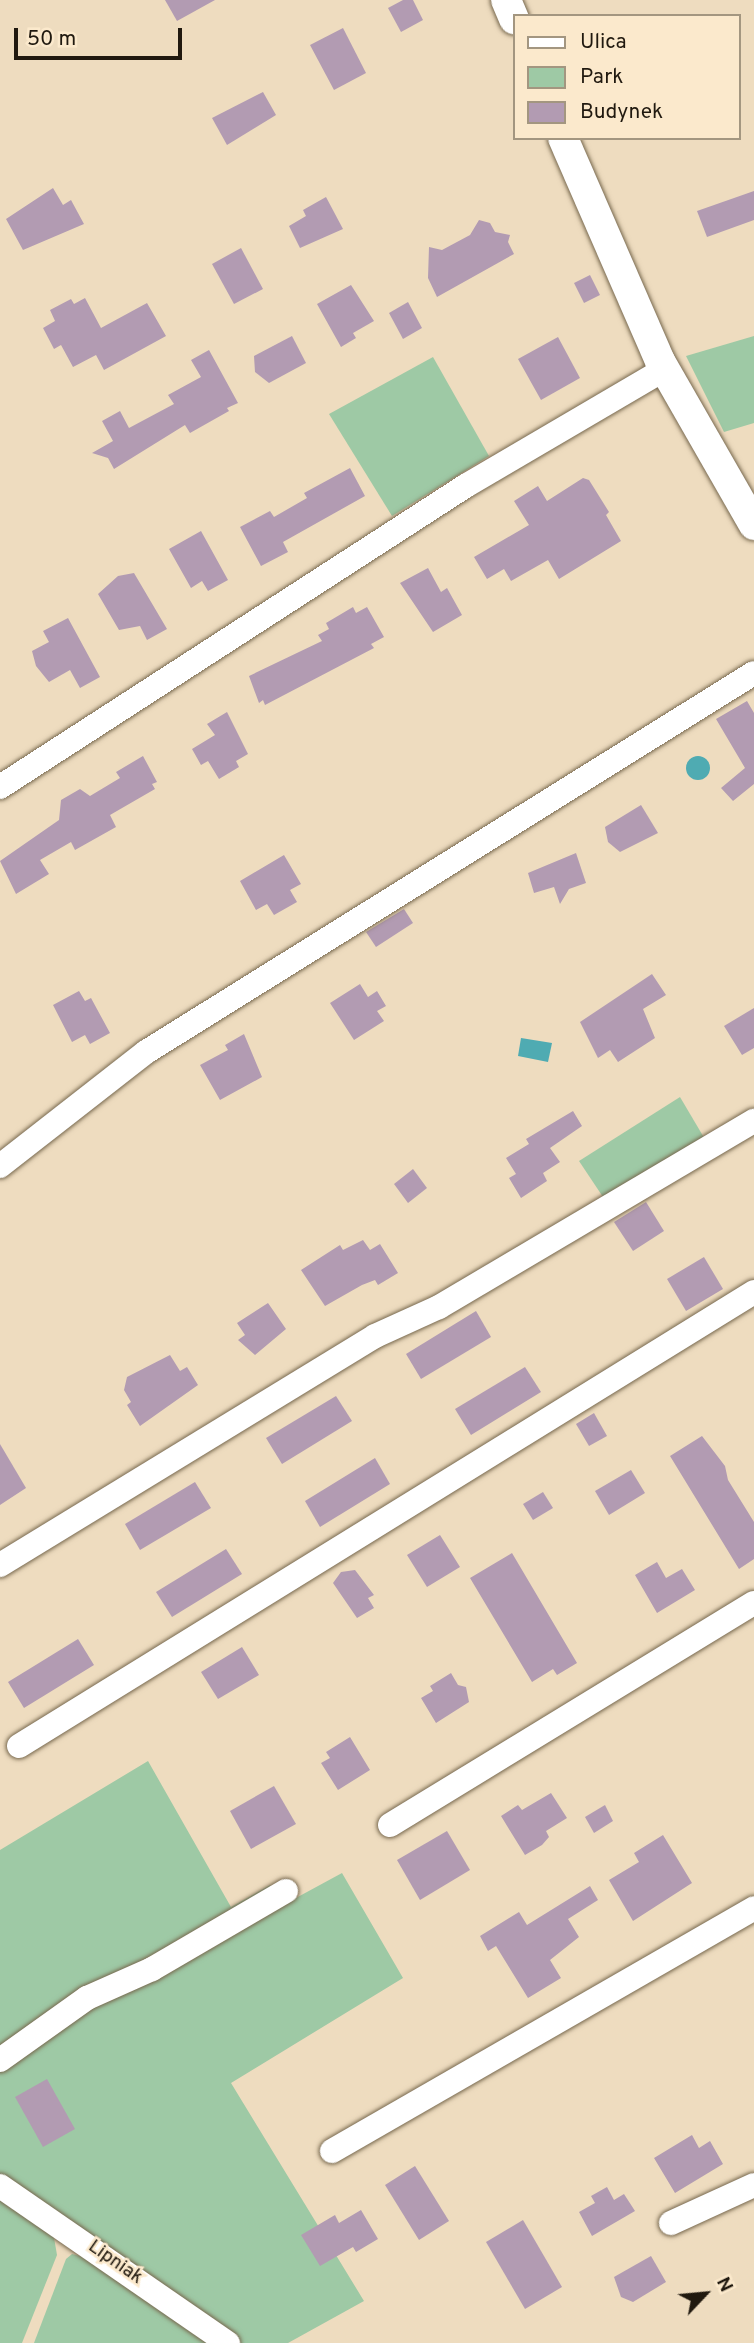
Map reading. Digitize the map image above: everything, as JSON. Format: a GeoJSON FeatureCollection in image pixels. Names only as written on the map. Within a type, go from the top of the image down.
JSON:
{"type":"FeatureCollection","features":[{"type":"Feature","properties":{"kind":"street"},"geometry":{"type":"LineString","coordinates":[[564,140],[665,369],[754,526]]}},
{"type":"Feature","properties":{"kind":"street"},"geometry":{"type":"LineString","coordinates":[[0,787],[467,485],[665,369]]}},
{"type":"Feature","properties":{"kind":"street"},"geometry":{"type":"LineString","coordinates":[[0,1166],[146,1052],[754,673]]}},
{"type":"Feature","properties":{"kind":"street"},"geometry":{"type":"LineString","coordinates":[[0,1565],[375,1336],[439,1307],[754,1121]]}},
{"type":"Feature","properties":{"kind":"street"},"geometry":{"type":"LineString","coordinates":[[19,1746],[754,1292]]}},
{"type":"Feature","properties":{"kind":"street"},"geometry":{"type":"LineString","coordinates":[[390,1825],[754,1603]]}},
{"type":"Feature","properties":{"kind":"street"},"geometry":{"type":"LineString","coordinates":[[0,2060],[87,1998],[152,1969],[286,1891]]}},
{"type":"Feature","properties":{"kind":"street"},"geometry":{"type":"LineString","coordinates":[[332,2151],[754,1908]]}},
{"type":"Feature","properties":{"kind":"street"},"geometry":{"type":"LineString","coordinates":[[671,2223],[754,2185]]}},
{"type":"Feature","properties":{"kind":"street","name":"Lipniak"},"geometry":{"type":"LineString","coordinates":[[0,2186],[228,2343]]}},
{"type":"Feature","properties":{"kind":"green space"},"geometry":{"type":"Polygon","coordinates":[[[754,336],[754,423],[724,432],[686,356],[754,336]]]}},
{"type":"Feature","properties":{"kind":"green space"},"geometry":{"type":"Polygon","coordinates":[[[433,357],[489,456],[392,516],[329,414],[433,357]]]}},
{"type":"Feature","properties":{"kind":"green space"},"geometry":{"type":"Polygon","coordinates":[[[680,1097],[706,1141],[607,1203],[579,1161],[680,1097]]]}},
{"type":"Feature","properties":{"kind":"green space"},"geometry":{"type":"Polygon","coordinates":[[[148,1761],[231,1907],[270,1885],[283,1905],[342,1873],[403,1978],[231,2083],[364,2301],[288,2343],[237,2343],[0,2182],[0,1850],[148,1761]]]}},
{"type":"Feature","properties":{"kind":"green space"},"geometry":{"type":"Polygon","coordinates":[[[0,2198],[53,2232],[57,2255],[22,2343],[0,2343],[0,2198]]]}},
{"type":"Feature","properties":{"kind":"green space"},"geometry":{"type":"Polygon","coordinates":[[[72,2254],[92,2259],[214,2343],[34,2343],[66,2259],[72,2254]]]}},
{"type":"Feature","properties":{"kind":"water"},"geometry":{"type":"Polygon","coordinates":[[[698,756],[709,763],[710,768],[703,779],[698,780],[687,773],[686,768],[693,757],[698,756]]]}},
{"type":"Feature","properties":{"kind":"water"},"geometry":{"type":"Polygon","coordinates":[[[521,1038],[552,1043],[548,1062],[518,1056],[521,1038]]]}},
{"type":"Feature","properties":{"kind":"building"},"geometry":{"type":"Polygon","coordinates":[[[165,0],[215,0],[177,21],[165,0]]]}},
{"type":"Feature","properties":{"kind":"building"},"geometry":{"type":"Polygon","coordinates":[[[403,0],[413,0],[423,20],[401,32],[388,8],[403,0]]]}},
{"type":"Feature","properties":{"kind":"building"},"geometry":{"type":"Polygon","coordinates":[[[343,28],[366,73],[334,90],[310,45],[343,28]]]}},
{"type":"Feature","properties":{"kind":"building"},"geometry":{"type":"Polygon","coordinates":[[[263,92],[276,115],[227,145],[212,118],[263,92]]]}},
{"type":"Feature","properties":{"kind":"building"},"geometry":{"type":"Polygon","coordinates":[[[53,188],[63,205],[71,200],[84,224],[23,250],[6,219],[53,188]]]}},
{"type":"Feature","properties":{"kind":"building"},"geometry":{"type":"Polygon","coordinates":[[[754,191],[754,220],[707,237],[697,211],[754,191]]]}},
{"type":"Feature","properties":{"kind":"building"},"geometry":{"type":"Polygon","coordinates":[[[326,197],[343,229],[300,248],[289,226],[306,216],[303,210],[326,197]]]}},
{"type":"Feature","properties":{"kind":"building"},"geometry":{"type":"Polygon","coordinates":[[[479,220],[490,223],[495,232],[510,235],[508,242],[514,254],[437,297],[428,278],[429,247],[442,250],[470,235],[479,220]]]}},
{"type":"Feature","properties":{"kind":"building"},"geometry":{"type":"Polygon","coordinates":[[[241,248],[263,289],[234,304],[212,264],[241,248]]]}},
{"type":"Feature","properties":{"kind":"building"},"geometry":{"type":"Polygon","coordinates":[[[590,275],[600,295],[584,303],[574,283],[590,275]]]}},
{"type":"Feature","properties":{"kind":"building"},"geometry":{"type":"Polygon","coordinates":[[[351,285],[374,321],[353,333],[356,338],[341,347],[317,304],[351,285]]]}},
{"type":"Feature","properties":{"kind":"building"},"geometry":{"type":"Polygon","coordinates":[[[85,298],[101,328],[147,303],[166,336],[104,370],[96,355],[73,367],[61,345],[54,349],[43,328],[55,321],[50,310],[71,299],[74,304],[85,298]]]}},
{"type":"Feature","properties":{"kind":"building"},"geometry":{"type":"Polygon","coordinates":[[[408,302],[422,328],[403,339],[389,313],[408,302]]]}},
{"type":"Feature","properties":{"kind":"building"},"geometry":{"type":"Polygon","coordinates":[[[292,336],[306,363],[269,383],[255,372],[254,356],[292,336]]]}},
{"type":"Feature","properties":{"kind":"building"},"geometry":{"type":"Polygon","coordinates":[[[558,337],[580,378],[541,400],[518,359],[558,337]]]}},
{"type":"Feature","properties":{"kind":"building"},"geometry":{"type":"Polygon","coordinates":[[[209,350],[238,403],[227,408],[229,411],[190,433],[185,425],[114,469],[108,458],[92,453],[113,441],[102,421],[120,411],[129,428],[174,404],[168,395],[201,377],[191,360],[209,350]]]}},
{"type":"Feature","properties":{"kind":"building"},"geometry":{"type":"Polygon","coordinates":[[[350,468],[365,496],[283,542],[288,552],[261,566],[240,527],[270,511],[274,517],[307,498],[304,493],[350,468]]]}},
{"type":"Feature","properties":{"kind":"building"},"geometry":{"type":"Polygon","coordinates":[[[583,478],[589,480],[609,512],[606,515],[621,541],[559,579],[548,560],[511,581],[504,569],[487,579],[474,557],[529,525],[514,501],[538,486],[547,501],[583,478]]]}},
{"type":"Feature","properties":{"kind":"building"},"geometry":{"type":"Polygon","coordinates":[[[201,531],[228,580],[208,591],[202,581],[191,588],[169,549],[201,531]]]}},
{"type":"Feature","properties":{"kind":"building"},"geometry":{"type":"Polygon","coordinates":[[[428,568],[441,592],[447,588],[462,615],[433,632],[400,583],[428,568]]]}},
{"type":"Feature","properties":{"kind":"building"},"geometry":{"type":"Polygon","coordinates":[[[134,573],[167,629],[147,640],[140,626],[119,630],[98,594],[118,576],[134,573]]]}},
{"type":"Feature","properties":{"kind":"building"},"geometry":{"type":"Polygon","coordinates":[[[353,607],[356,613],[367,607],[384,637],[371,644],[374,648],[265,705],[263,700],[259,703],[249,676],[322,641],[318,635],[329,629],[326,623],[353,607]]]}},
{"type":"Feature","properties":{"kind":"building"},"geometry":{"type":"Polygon","coordinates":[[[68,618],[100,677],[80,688],[70,670],[49,682],[36,666],[32,651],[49,642],[43,631],[68,618]]]}},
{"type":"Feature","properties":{"kind":"building"},"geometry":{"type":"Polygon","coordinates":[[[747,701],[754,713],[754,784],[733,801],[721,788],[745,768],[716,719],[747,701]]]}},
{"type":"Feature","properties":{"kind":"building"},"geometry":{"type":"Polygon","coordinates":[[[227,712],[248,754],[236,761],[239,767],[219,779],[208,761],[201,765],[192,749],[215,735],[207,724],[227,712]]]}},
{"type":"Feature","properties":{"kind":"building"},"geometry":{"type":"Polygon","coordinates":[[[143,756],[157,782],[152,784],[155,789],[110,815],[116,827],[75,850],[71,842],[40,860],[49,874],[16,894],[0,861],[59,820],[61,800],[80,789],[90,796],[120,778],[116,772],[143,756]]]}},
{"type":"Feature","properties":{"kind":"building"},"geometry":{"type":"Polygon","coordinates":[[[641,805],[658,833],[620,852],[608,842],[605,827],[641,805]]]}},
{"type":"Feature","properties":{"kind":"building"},"geometry":{"type":"Polygon","coordinates":[[[576,853],[586,883],[569,889],[560,904],[554,887],[534,893],[528,873],[576,853]]]}},
{"type":"Feature","properties":{"kind":"building"},"geometry":{"type":"Polygon","coordinates":[[[284,855],[301,884],[290,890],[297,902],[274,915],[267,904],[256,910],[240,881],[284,855]]]}},
{"type":"Feature","properties":{"kind":"building"},"geometry":{"type":"Polygon","coordinates":[[[404,909],[413,923],[376,947],[366,932],[404,909]]]}},
{"type":"Feature","properties":{"kind":"building"},"geometry":{"type":"Polygon","coordinates":[[[652,974],[666,995],[643,1009],[655,1038],[618,1062],[610,1050],[598,1058],[580,1022],[652,974]]]}},
{"type":"Feature","properties":{"kind":"building"},"geometry":{"type":"Polygon","coordinates":[[[360,984],[368,997],[377,991],[386,1006],[377,1011],[384,1021],[354,1040],[330,1003],[360,984]]]}},
{"type":"Feature","properties":{"kind":"building"},"geometry":{"type":"Polygon","coordinates":[[[79,991],[85,1001],[91,998],[110,1033],[90,1044],[85,1035],[72,1042],[53,1005],[79,991]]]}},
{"type":"Feature","properties":{"kind":"building"},"geometry":{"type":"Polygon","coordinates":[[[754,1008],[754,1048],[742,1055],[724,1026],[754,1008]]]}},
{"type":"Feature","properties":{"kind":"building"},"geometry":{"type":"Polygon","coordinates":[[[244,1034],[262,1077],[220,1100],[200,1065],[228,1050],[225,1045],[244,1034]]]}},
{"type":"Feature","properties":{"kind":"building"},"geometry":{"type":"Polygon","coordinates":[[[573,1111],[582,1126],[550,1148],[560,1162],[543,1173],[547,1181],[521,1198],[509,1178],[516,1174],[506,1158],[529,1144],[526,1139],[573,1111]]]}},
{"type":"Feature","properties":{"kind":"building"},"geometry":{"type":"Polygon","coordinates":[[[413,1169],[427,1188],[408,1203],[394,1184],[413,1169]]]}},
{"type":"Feature","properties":{"kind":"building"},"geometry":{"type":"Polygon","coordinates":[[[646,1202],[664,1231],[633,1251],[614,1222],[646,1202]]]}},
{"type":"Feature","properties":{"kind":"building"},"geometry":{"type":"Polygon","coordinates":[[[363,1240],[370,1250],[380,1244],[398,1273],[378,1285],[375,1280],[362,1285],[325,1306],[301,1270],[340,1245],[343,1250],[363,1240]]]}},
{"type":"Feature","properties":{"kind":"building"},"geometry":{"type":"Polygon","coordinates":[[[704,1257],[723,1289],[686,1311],[667,1279],[704,1257]]]}},
{"type":"Feature","properties":{"kind":"building"},"geometry":{"type":"Polygon","coordinates":[[[268,1303],[286,1329],[255,1355],[238,1340],[245,1335],[237,1323],[268,1303]]]}},
{"type":"Feature","properties":{"kind":"building"},"geometry":{"type":"Polygon","coordinates":[[[476,1311],[491,1337],[421,1379],[406,1354],[476,1311]]]}},
{"type":"Feature","properties":{"kind":"building"},"geometry":{"type":"Polygon","coordinates":[[[170,1355],[180,1371],[187,1367],[198,1385],[140,1426],[127,1405],[131,1402],[124,1390],[127,1377],[170,1355]]]}},
{"type":"Feature","properties":{"kind":"building"},"geometry":{"type":"Polygon","coordinates":[[[525,1367],[541,1392],[471,1435],[455,1409],[525,1367]]]}},
{"type":"Feature","properties":{"kind":"building"},"geometry":{"type":"Polygon","coordinates":[[[336,1396],[352,1421],[282,1464],[266,1438],[336,1396]]]}},
{"type":"Feature","properties":{"kind":"building"},"geometry":{"type":"Polygon","coordinates":[[[594,1413],[607,1436],[589,1446],[576,1424],[594,1413]]]}},
{"type":"Feature","properties":{"kind":"building"},"geometry":{"type":"Polygon","coordinates":[[[702,1436],[725,1466],[728,1480],[754,1522],[754,1559],[739,1569],[670,1456],[702,1436]]]}},
{"type":"Feature","properties":{"kind":"building"},"geometry":{"type":"Polygon","coordinates":[[[0,1444],[26,1488],[0,1505],[0,1444]]]}},
{"type":"Feature","properties":{"kind":"building"},"geometry":{"type":"Polygon","coordinates":[[[375,1458],[390,1484],[320,1527],[305,1501],[375,1458]]]}},
{"type":"Feature","properties":{"kind":"building"},"geometry":{"type":"Polygon","coordinates":[[[631,1470],[645,1493],[609,1515],[595,1491],[631,1470]]]}},
{"type":"Feature","properties":{"kind":"building"},"geometry":{"type":"Polygon","coordinates":[[[195,1482],[211,1508],[140,1550],[125,1524],[195,1482]]]}},
{"type":"Feature","properties":{"kind":"building"},"geometry":{"type":"Polygon","coordinates":[[[543,1492],[553,1508],[533,1520],[523,1504],[543,1492]]]}},
{"type":"Feature","properties":{"kind":"building"},"geometry":{"type":"Polygon","coordinates":[[[440,1535],[460,1567],[427,1587],[407,1555],[440,1535]]]}},
{"type":"Feature","properties":{"kind":"building"},"geometry":{"type":"Polygon","coordinates":[[[226,1549],[242,1574],[172,1617],[156,1592],[226,1549]]]}},
{"type":"Feature","properties":{"kind":"building"},"geometry":{"type":"Polygon","coordinates":[[[512,1553],[577,1663],[557,1675],[553,1669],[532,1682],[470,1578],[512,1553]]]}},
{"type":"Feature","properties":{"kind":"building"},"geometry":{"type":"Polygon","coordinates":[[[657,1562],[666,1578],[682,1569],[695,1590],[657,1613],[635,1575],[657,1562]]]}},
{"type":"Feature","properties":{"kind":"building"},"geometry":{"type":"Polygon","coordinates":[[[355,1570],[374,1595],[368,1598],[374,1608],[357,1618],[333,1583],[341,1572],[355,1570]]]}},
{"type":"Feature","properties":{"kind":"building"},"geometry":{"type":"Polygon","coordinates":[[[78,1639],[94,1665],[24,1708],[8,1682],[78,1639]]]}},
{"type":"Feature","properties":{"kind":"building"},"geometry":{"type":"Polygon","coordinates":[[[242,1647],[259,1675],[218,1699],[201,1672],[242,1647]]]}},
{"type":"Feature","properties":{"kind":"building"},"geometry":{"type":"Polygon","coordinates":[[[451,1673],[458,1685],[466,1687],[469,1702],[436,1723],[421,1698],[433,1691],[430,1686],[451,1673]]]}},
{"type":"Feature","properties":{"kind":"building"},"geometry":{"type":"Polygon","coordinates":[[[350,1737],[370,1770],[338,1790],[321,1763],[330,1758],[326,1752],[350,1737]]]}},
{"type":"Feature","properties":{"kind":"building"},"geometry":{"type":"Polygon","coordinates":[[[274,1786],[296,1824],[251,1849],[230,1811],[274,1786]]]}},
{"type":"Feature","properties":{"kind":"building"},"geometry":{"type":"Polygon","coordinates":[[[551,1793],[567,1818],[546,1831],[549,1837],[542,1845],[525,1855],[501,1816],[518,1805],[522,1810],[551,1793]]]}},
{"type":"Feature","properties":{"kind":"building"},"geometry":{"type":"Polygon","coordinates":[[[605,1805],[613,1821],[594,1833],[585,1817],[605,1805]]]}},
{"type":"Feature","properties":{"kind":"building"},"geometry":{"type":"Polygon","coordinates":[[[447,1831],[470,1870],[420,1900],[397,1860],[447,1831]]]}},
{"type":"Feature","properties":{"kind":"building"},"geometry":{"type":"Polygon","coordinates":[[[663,1835],[692,1883],[633,1921],[609,1880],[639,1862],[634,1853],[663,1835]]]}},
{"type":"Feature","properties":{"kind":"building"},"geometry":{"type":"Polygon","coordinates":[[[590,1886],[598,1900],[568,1919],[579,1937],[550,1960],[561,1978],[528,1998],[496,1946],[488,1951],[480,1936],[519,1912],[527,1925],[590,1886]]]}},
{"type":"Feature","properties":{"kind":"building"},"geometry":{"type":"Polygon","coordinates":[[[47,2079],[75,2129],[43,2147],[15,2097],[47,2079]]]}},
{"type":"Feature","properties":{"kind":"building"},"geometry":{"type":"Polygon","coordinates":[[[692,2135],[699,2148],[710,2141],[723,2164],[675,2193],[654,2158],[692,2135]]]}},
{"type":"Feature","properties":{"kind":"building"},"geometry":{"type":"Polygon","coordinates":[[[415,2166],[449,2221],[419,2240],[385,2185],[415,2166]]]}},
{"type":"Feature","properties":{"kind":"building"},"geometry":{"type":"Polygon","coordinates":[[[607,2187],[614,2200],[624,2194],[635,2211],[592,2236],[579,2212],[595,2203],[591,2196],[607,2187]]]}},
{"type":"Feature","properties":{"kind":"building"},"geometry":{"type":"Polygon","coordinates":[[[361,2210],[378,2239],[356,2252],[353,2247],[320,2266],[301,2235],[335,2215],[339,2223],[361,2210]]]}},
{"type":"Feature","properties":{"kind":"building"},"geometry":{"type":"Polygon","coordinates":[[[523,2220],[562,2287],[525,2309],[486,2242],[523,2220]]]}},
{"type":"Feature","properties":{"kind":"building"},"geometry":{"type":"Polygon","coordinates":[[[651,2256],[666,2282],[633,2302],[621,2297],[614,2277],[651,2256]]]}}]}
